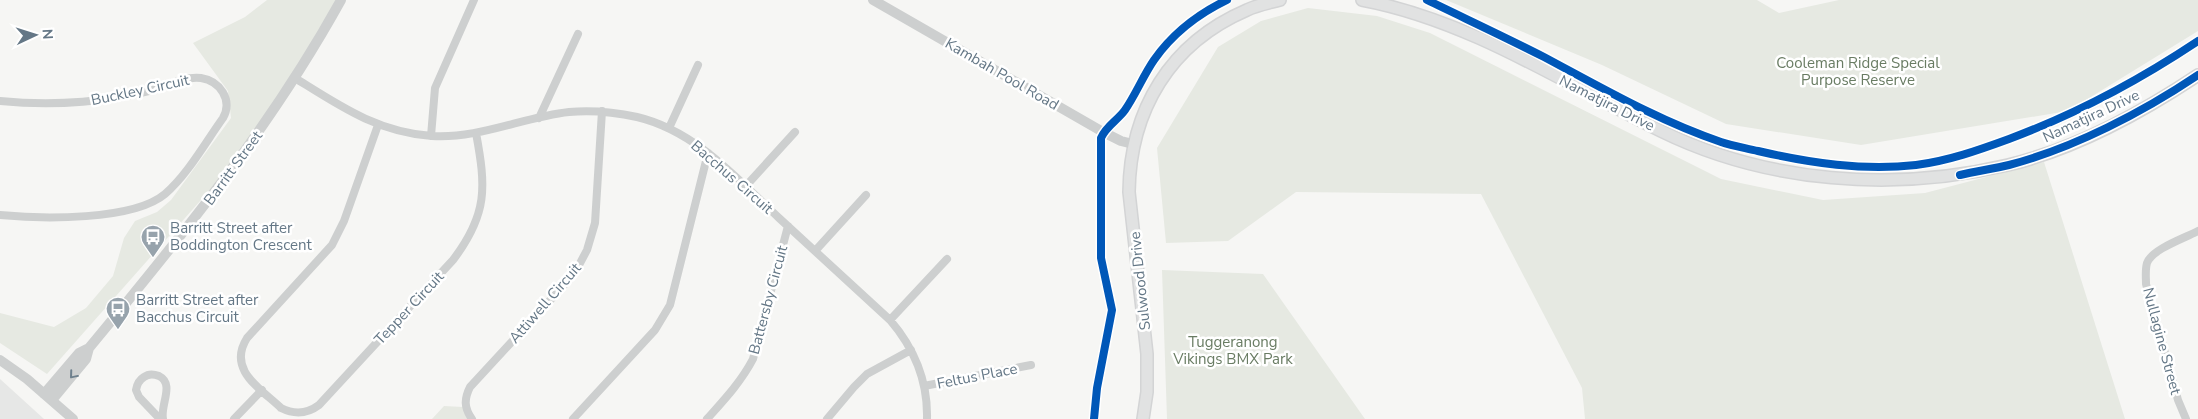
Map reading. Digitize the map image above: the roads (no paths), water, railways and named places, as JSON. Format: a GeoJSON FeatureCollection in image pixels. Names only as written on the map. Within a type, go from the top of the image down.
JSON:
{"type":"FeatureCollection","features":[{"type":"Feature","properties":{"kind":"main road"},"geometry":{"type":"LineString","coordinates":[[1133,144],[1141,116],[1153,92],[1168,70],[1191,45],[1219,24],[1248,9],[1280,0]]}},
{"type":"Feature","properties":{"kind":"main road","name":"Namatjira Drive"},"geometry":{"type":"LineString","coordinates":[[1362,0],[1394,6],[1446,23],[1664,132],[1724,156],[1783,172],[1838,178],[1923,179],[1960,175],[2009,165],[2058,148],[2124,118],[2198,75]]}},
{"type":"Feature","properties":{"kind":"main road","name":"Sulwood Drive"},"geometry":{"type":"LineString","coordinates":[[1133,144],[1129,167],[1129,192],[1147,354],[1147,392],[1143,419]]}},
{"type":"Feature","properties":{"kind":"street","name":"Barritt Street"},"geometry":{"type":"LineString","coordinates":[[48,397],[86,359],[89,348],[220,187],[295,78],[341,0]]}},
{"type":"Feature","properties":{"kind":"street"},"geometry":{"type":"LineString","coordinates":[[431,136],[435,88],[474,0]]}},
{"type":"Feature","properties":{"kind":"street","name":"Kambah Pool Road"},"geometry":{"type":"LineString","coordinates":[[873,0],[1103,132],[1121,141],[1133,144]]}},
{"type":"Feature","properties":{"kind":"street"},"geometry":{"type":"LineString","coordinates":[[539,118],[578,34]]}},
{"type":"Feature","properties":{"kind":"street"},"geometry":{"type":"LineString","coordinates":[[669,128],[698,65]]}},
{"type":"Feature","properties":{"kind":"street","name":"Buckley Circuit"},"geometry":{"type":"LineString","coordinates":[[0,101],[48,104],[84,102],[154,89],[188,78],[201,78],[213,82],[221,88],[226,96],[227,105],[223,118],[173,186],[150,203],[129,210],[89,215],[50,217],[0,215]]}},
{"type":"Feature","properties":{"kind":"street","name":"Bacchus Circuit"},"geometry":{"type":"LineString","coordinates":[[295,78],[341,108],[378,125],[404,132],[431,136],[476,133],[568,112],[602,111],[637,117],[669,128],[708,153],[890,320],[911,350],[919,367],[924,386],[927,419]]}},
{"type":"Feature","properties":{"kind":"street","name":"Attiwell Circuit"},"geometry":{"type":"LineString","coordinates":[[472,419],[465,405],[470,386],[566,283],[578,267],[587,250],[595,223],[602,111]]}},
{"type":"Feature","properties":{"kind":"street","name":"Tepper Circuit"},"geometry":{"type":"LineString","coordinates":[[378,125],[344,220],[332,245],[247,338],[242,346],[240,360],[242,370],[282,408],[289,412],[297,414],[313,410],[453,260],[470,236],[480,209],[484,181],[476,133]]}},
{"type":"Feature","properties":{"kind":"street"},"geometry":{"type":"LineString","coordinates":[[745,187],[795,132]]}},
{"type":"Feature","properties":{"kind":"street"},"geometry":{"type":"LineString","coordinates":[[573,419],[655,330],[670,305],[708,153]]}},
{"type":"Feature","properties":{"kind":"street"},"geometry":{"type":"LineString","coordinates":[[815,250],[866,195]]}},
{"type":"Feature","properties":{"kind":"street","name":"Battersby Circuit"},"geometry":{"type":"LineString","coordinates":[[707,419],[732,392],[744,376],[753,359],[788,226]]}},
{"type":"Feature","properties":{"kind":"street","name":"Nullagine Street"},"geometry":{"type":"LineString","coordinates":[[2186,419],[2178,400],[2146,284],[2146,272],[2148,262],[2155,253],[2198,231]]}},
{"type":"Feature","properties":{"kind":"street"},"geometry":{"type":"LineString","coordinates":[[890,320],[946,259]]}},
{"type":"Feature","properties":{"kind":"street"},"geometry":{"type":"LineString","coordinates":[[827,419],[867,374],[911,350]]}},
{"type":"Feature","properties":{"kind":"street"},"geometry":{"type":"LineString","coordinates":[[0,360],[73,419]]}},
{"type":"Feature","properties":{"kind":"street","name":"Feltus Place"},"geometry":{"type":"LineString","coordinates":[[924,386],[1031,365]]}},
{"type":"Feature","properties":{"kind":"street"},"geometry":{"type":"LineString","coordinates":[[146,375],[157,375],[167,384],[162,419],[139,397],[136,390],[140,380],[146,375]]}},
{"type":"Feature","properties":{"kind":"street"},"geometry":{"type":"LineString","coordinates":[[234,419],[262,390]]}},
{"type":"Feature","properties":{"kind":"place","name":"Barritt Street after Boddington Crescent"},"geometry":{"type":"Point","coordinates":[153,258]}},
{"type":"Feature","properties":{"kind":"place","name":"Barritt Street after Bacchus Circuit"},"geometry":{"type":"Point","coordinates":[118,330]}},
{"type":"Feature","properties":{"kind":"park label","name":"Cooleman Ridge Special Purpose Reserve"},"geometry":{"type":"Point","coordinates":[1858,72]}},
{"type":"Feature","properties":{"kind":"park label","name":"Tuggeranong Vikings BMX Park"},"geometry":{"type":"Point","coordinates":[1233,350]}}]}
